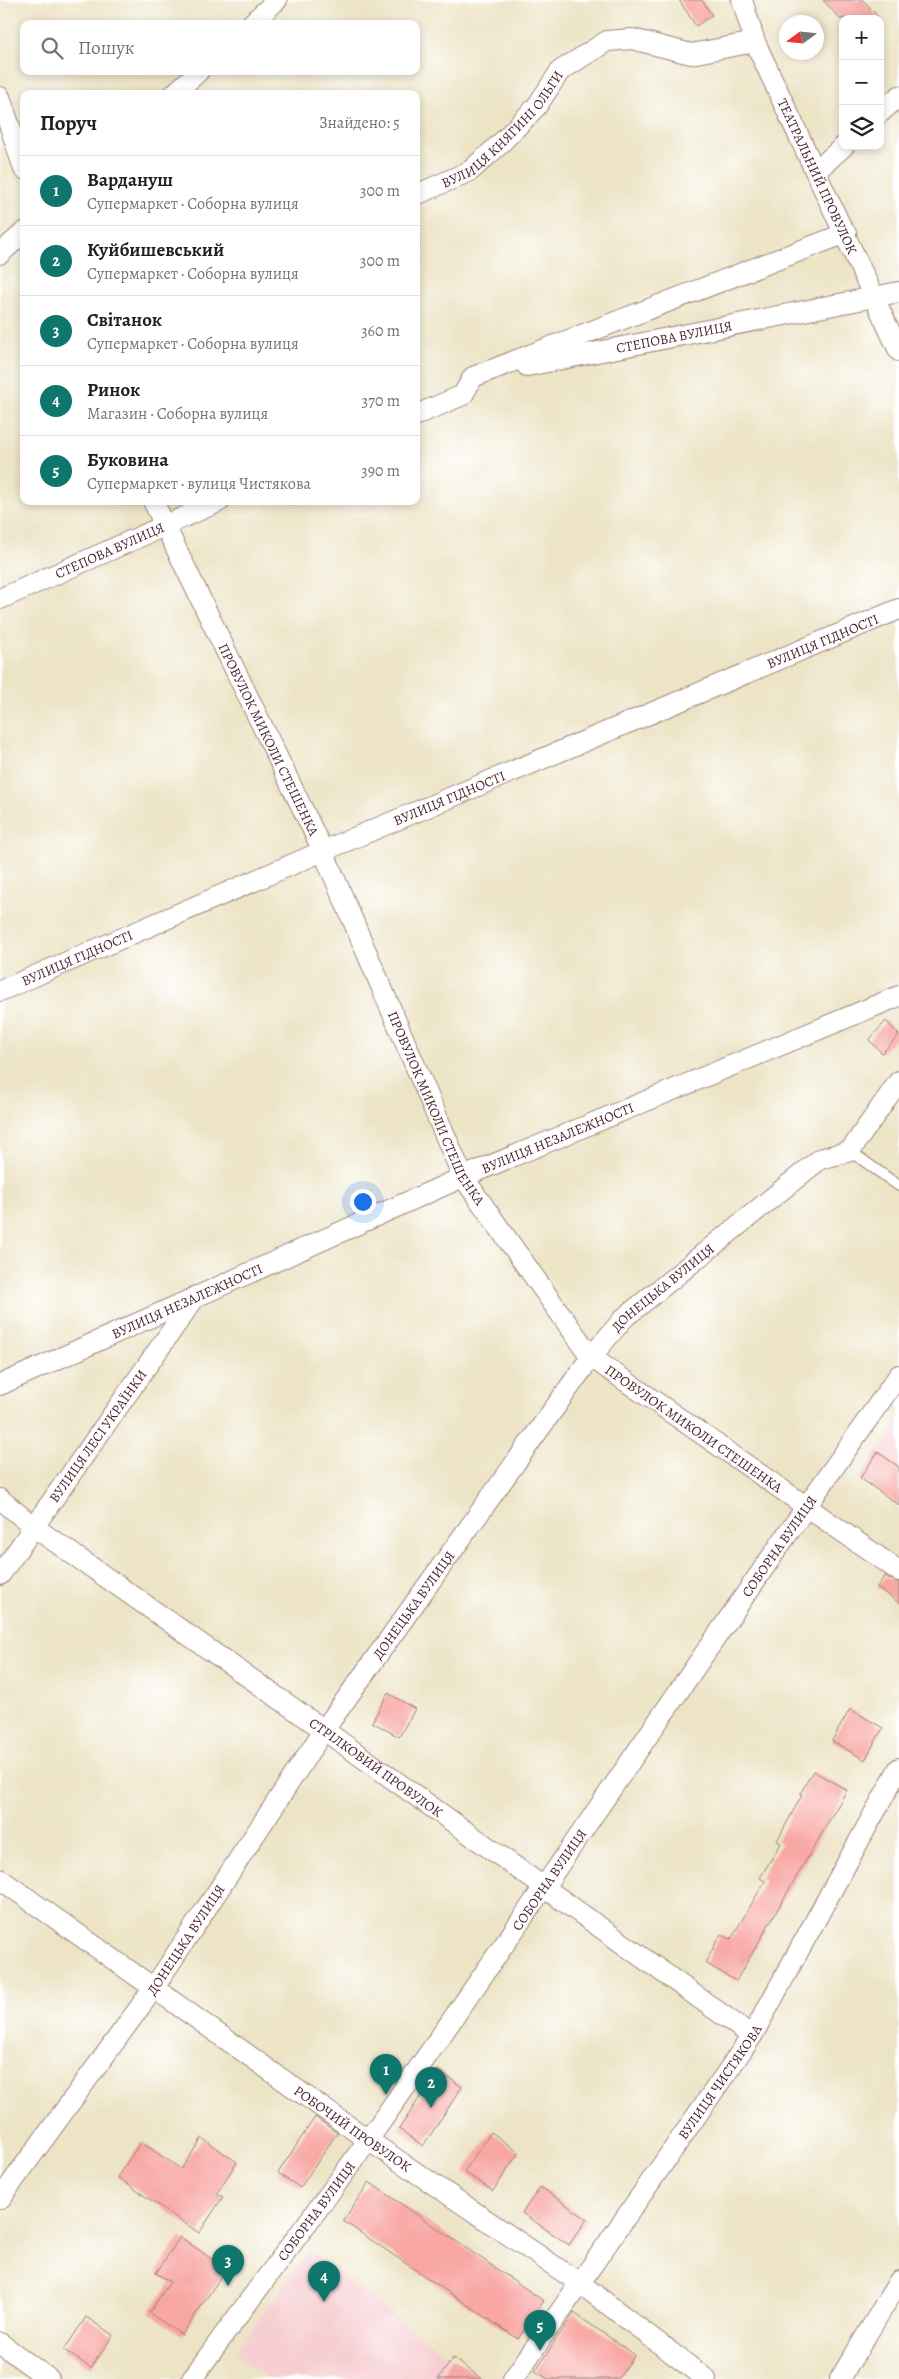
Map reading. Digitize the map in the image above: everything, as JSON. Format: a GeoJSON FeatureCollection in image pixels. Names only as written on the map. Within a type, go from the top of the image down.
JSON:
{"type":"FeatureCollection","features":[{"type":"Feature","properties":{"kind":"street"},"geometry":{"type":"LineString","coordinates":[[255,20],[277,0]]}},
{"type":"Feature","properties":{"kind":"street","name":"ТЕАТРАЛЬНИЙ ПРОВУЛОК"},"geometry":{"type":"LineString","coordinates":[[742,0],[755,42],[846,233],[899,351]]}},
{"type":"Feature","properties":{"kind":"street","name":"ВУЛИЦЯ КНЯГИНІ ОЛЬГИ"},"geometry":{"type":"LineString","coordinates":[[420,193],[470,171],[498,146],[537,106],[560,71],[607,42],[632,38],[691,54],[755,42]]}},
{"type":"Feature","properties":{"kind":"street"},"geometry":{"type":"LineString","coordinates":[[178,90],[195,75]]}},
{"type":"Feature","properties":{"kind":"street"},"geometry":{"type":"LineString","coordinates":[[884,109],[899,96]]}},
{"type":"Feature","properties":{"kind":"street"},"geometry":{"type":"LineString","coordinates":[[0,97],[20,157]]}},
{"type":"Feature","properties":{"kind":"street"},"geometry":{"type":"LineString","coordinates":[[816,171],[840,150]]}},
{"type":"Feature","properties":{"kind":"street","name":"СТЕПОВА ВУЛИЦЯ"},"geometry":{"type":"LineString","coordinates":[[473,377],[846,233]]}},
{"type":"Feature","properties":{"kind":"street"},"geometry":{"type":"LineString","coordinates":[[0,254],[20,236]]}},
{"type":"Feature","properties":{"kind":"street"},"geometry":{"type":"LineString","coordinates":[[874,298],[899,292]]}},
{"type":"Feature","properties":{"kind":"street","name":"СТЕПОВА ВУЛИЦЯ"},"geometry":{"type":"LineString","coordinates":[[473,377],[874,298]]}},
{"type":"Feature","properties":{"kind":"street"},"geometry":{"type":"LineString","coordinates":[[420,413],[463,394],[473,377]]}},
{"type":"Feature","properties":{"kind":"street","name":"ПРОВУЛОК МИКОЛИ СТЕШЕНКА"},"geometry":{"type":"LineString","coordinates":[[155,505],[323,851],[463,1177],[591,1357],[807,1505],[899,1571]]}},
{"type":"Feature","properties":{"kind":"street","name":"СТЕПОВА ВУЛИЦЯ"},"geometry":{"type":"LineString","coordinates":[[0,599],[211,505]]}},
{"type":"Feature","properties":{"kind":"street","name":"ВУЛИЦЯ ГІДНОСТІ"},"geometry":{"type":"LineString","coordinates":[[0,991],[323,851],[899,609]]}},
{"type":"Feature","properties":{"kind":"street","name":"ВУЛИЦЯ НЕЗАЛЕЖНОСТІ"},"geometry":{"type":"LineString","coordinates":[[0,1384],[463,1177],[899,996]]}},
{"type":"Feature","properties":{"kind":"street"},"geometry":{"type":"LineString","coordinates":[[850,1151],[899,1081]]}},
{"type":"Feature","properties":{"kind":"street","name":"ДОНЕЦЬКА ВУЛИЦЯ"},"geometry":{"type":"LineString","coordinates":[[0,2199],[153,1988],[324,1730],[591,1357],[624,1318],[820,1159],[850,1151]]}},
{"type":"Feature","properties":{"kind":"street","name":"ВУЛИЦЯ ЛЕСІ УКРАЇНКИ"},"geometry":{"type":"LineString","coordinates":[[0,1575],[196,1296]]}},
{"type":"Feature","properties":{"kind":"street","name":"СОБОРНА ВУЛИЦЯ"},"geometry":{"type":"LineString","coordinates":[[192,2379],[368,2140],[545,1888],[807,1505],[899,1375]]}},
{"type":"Feature","properties":{"kind":"street","name":"СТРІЛКОВИЙ ПРОВУЛОК"},"geometry":{"type":"LineString","coordinates":[[0,1499],[34,1527],[324,1730],[752,2036]]}},
{"type":"Feature","properties":{"kind":"street","name":"ВУЛИЦЯ ЧИСТЯКОВА"},"geometry":{"type":"LineString","coordinates":[[513,2379],[752,2036],[899,1768]]}},
{"type":"Feature","properties":{"kind":"street","name":"РОБОЧИЙ ПРОВУЛОК"},"geometry":{"type":"LineString","coordinates":[[0,1879],[368,2140],[581,2284],[706,2379]]}},
{"type":"Feature","properties":{"kind":"street"},"geometry":{"type":"LineString","coordinates":[[840,2379],[899,2281]]}},
{"type":"Feature","properties":{"kind":"street"},"geometry":{"type":"LineString","coordinates":[[0,2343],[49,2379]]}},
{"type":"Feature","properties":{"kind":"lane"},"geometry":{"type":"LineString","coordinates":[[850,1151],[898,1182]]}},
{"type":"Feature","properties":{"kind":"shaded area"},"geometry":{"type":"Polygon","coordinates":[[[899,1422],[899,1467],[878,1452],[899,1422]]]}},
{"type":"Feature","properties":{"kind":"shaded area"},"geometry":{"type":"Polygon","coordinates":[[[309,2251],[453,2359],[438,2379],[268,2379],[234,2353],[309,2251]]]}},
{"type":"Feature","properties":{"kind":"building"},"geometry":{"type":"Polygon","coordinates":[[[679,0],[702,0],[712,15],[696,26],[679,0]]]}},
{"type":"Feature","properties":{"kind":"building"},"geometry":{"type":"Polygon","coordinates":[[[823,0],[863,0],[876,15],[839,15],[839,18],[823,0]]]}},
{"type":"Feature","properties":{"kind":"building"},"geometry":{"type":"Polygon","coordinates":[[[886,1021],[899,1035],[882,1053],[869,1040],[886,1021]]]}},
{"type":"Feature","properties":{"kind":"building"},"geometry":{"type":"Polygon","coordinates":[[[878,1452],[899,1467],[899,1505],[860,1478],[878,1452]]]}},
{"type":"Feature","properties":{"kind":"building"},"geometry":{"type":"Polygon","coordinates":[[[885,1576],[899,1583],[899,1603],[877,1587],[885,1576]]]}},
{"type":"Feature","properties":{"kind":"building"},"geometry":{"type":"Polygon","coordinates":[[[388,1693],[415,1709],[399,1737],[372,1722],[388,1693]]]}},
{"type":"Feature","properties":{"kind":"building"},"geometry":{"type":"Polygon","coordinates":[[[850,1709],[883,1728],[865,1760],[832,1741],[850,1709]]]}},
{"type":"Feature","properties":{"kind":"building"},"geometry":{"type":"Polygon","coordinates":[[[813,1771],[847,1790],[736,1981],[705,1963],[721,1934],[731,1939],[765,1881],[760,1878],[781,1843],[777,1841],[813,1771]]]}},
{"type":"Feature","properties":{"kind":"building"},"geometry":{"type":"Polygon","coordinates":[[[438,2070],[462,2087],[423,2146],[399,2129],[438,2070]]]}},
{"type":"Feature","properties":{"kind":"building"},"geometry":{"type":"Polygon","coordinates":[[[315,2117],[337,2133],[300,2188],[278,2173],[315,2117]]]}},
{"type":"Feature","properties":{"kind":"building"},"geometry":{"type":"Polygon","coordinates":[[[491,2132],[519,2152],[493,2191],[464,2172],[491,2132]]]}},
{"type":"Feature","properties":{"kind":"building"},"geometry":{"type":"Polygon","coordinates":[[[202,2138],[237,2162],[217,2193],[223,2197],[199,2233],[117,2177],[141,2142],[181,2169],[202,2138]]]}},
{"type":"Feature","properties":{"kind":"building"},"geometry":{"type":"Polygon","coordinates":[[[369,2182],[544,2301],[518,2339],[343,2221],[369,2182]]]}},
{"type":"Feature","properties":{"kind":"building"},"geometry":{"type":"Polygon","coordinates":[[[540,2187],[587,2219],[569,2245],[522,2213],[540,2187]]]}},
{"type":"Feature","properties":{"kind":"building"},"geometry":{"type":"Polygon","coordinates":[[[180,2237],[226,2269],[182,2335],[149,2313],[170,2282],[156,2273],[180,2237]]]}},
{"type":"Feature","properties":{"kind":"building"},"geometry":{"type":"Polygon","coordinates":[[[574,2313],[635,2355],[618,2379],[548,2379],[535,2371],[574,2313]]]}},
{"type":"Feature","properties":{"kind":"building"},"geometry":{"type":"Polygon","coordinates":[[[86,2317],[113,2335],[91,2368],[64,2350],[86,2317]]]}},
{"type":"Feature","properties":{"kind":"building"},"geometry":{"type":"Polygon","coordinates":[[[453,2358],[482,2379],[438,2379],[453,2358]]]}},
{"type":"Feature","properties":{"kind":"place","name":"Вардануш"},"geometry":{"type":"Point","coordinates":[386,2095]}},
{"type":"Feature","properties":{"kind":"place","name":"Куйбишевський"},"geometry":{"type":"Point","coordinates":[431,2108]}},
{"type":"Feature","properties":{"kind":"place","name":"Світанок"},"geometry":{"type":"Point","coordinates":[228,2286]}},
{"type":"Feature","properties":{"kind":"place","name":"Ринок"},"geometry":{"type":"Point","coordinates":[324,2302]}},
{"type":"Feature","properties":{"kind":"place","name":"Буковина"},"geometry":{"type":"Point","coordinates":[540,2351]}}]}
